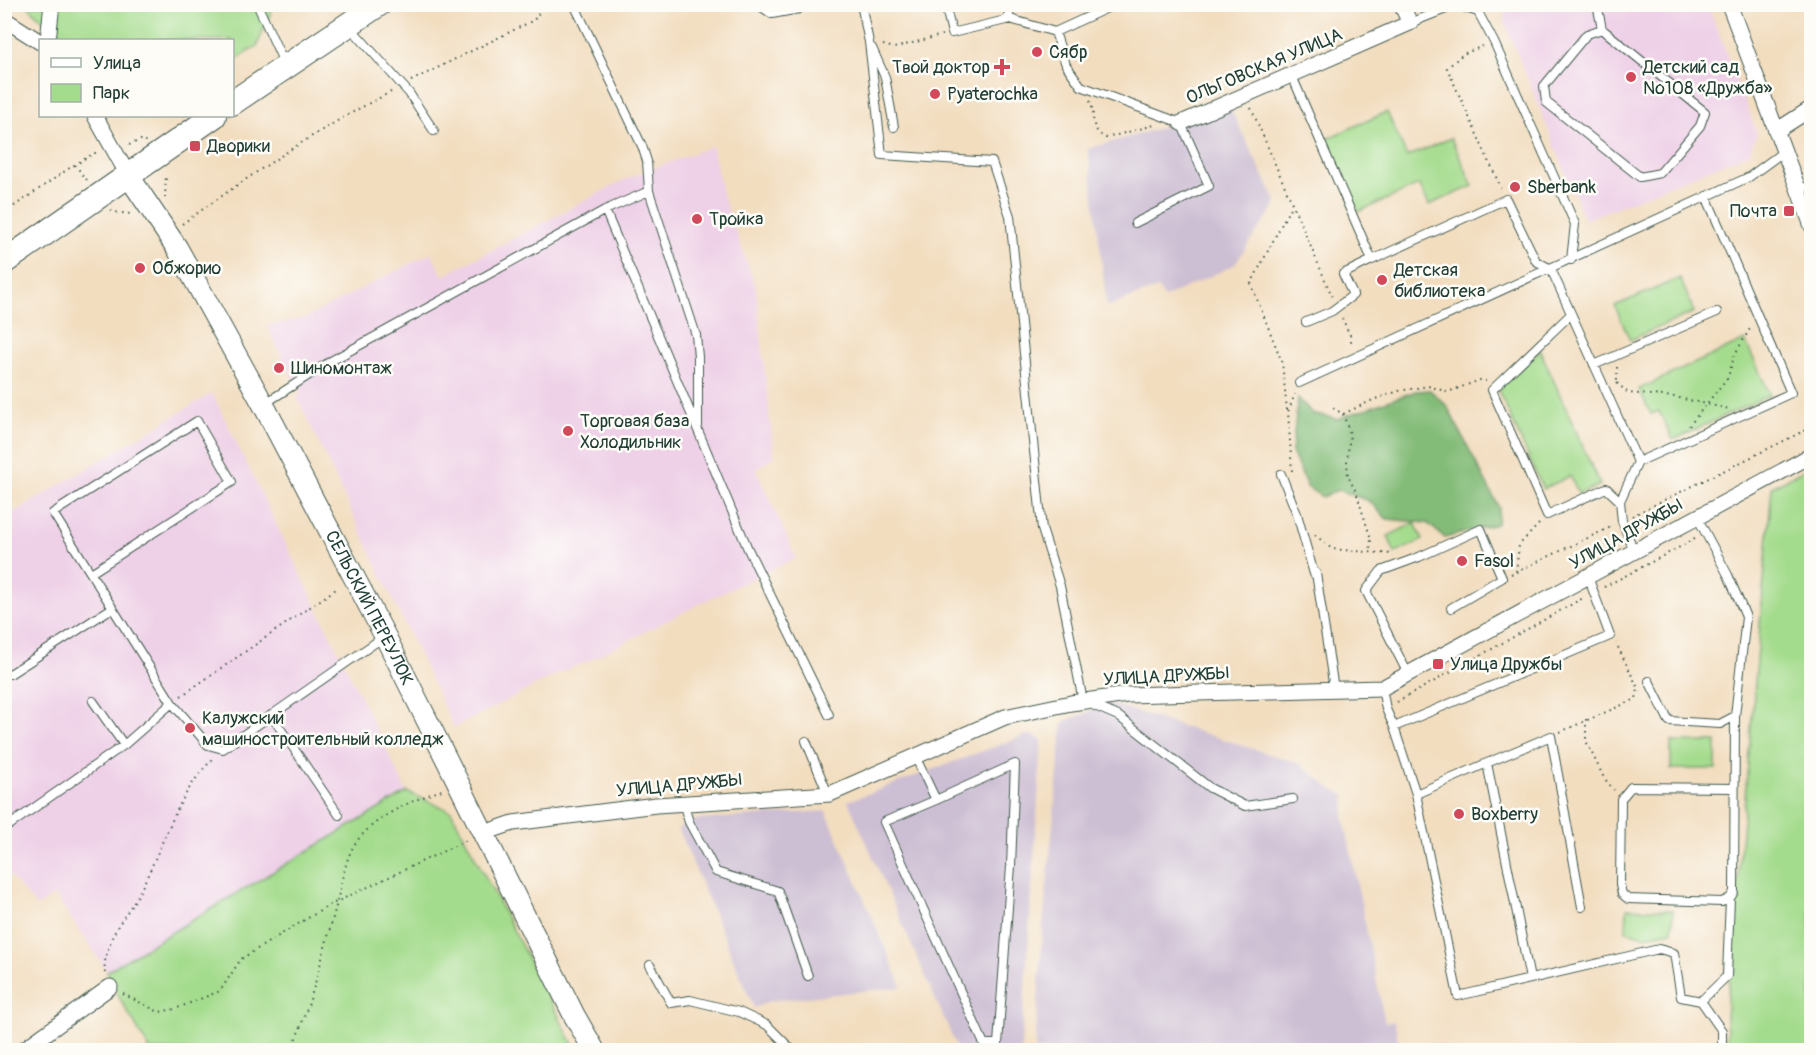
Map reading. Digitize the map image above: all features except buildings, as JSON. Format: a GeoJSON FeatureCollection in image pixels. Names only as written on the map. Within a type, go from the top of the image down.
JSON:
{"type":"FeatureCollection","features":[{"type":"Feature","properties":{"kind":"main road"},"geometry":{"type":"LineString","coordinates":[[234,102],[379,4]]}},
{"type":"Feature","properties":{"kind":"main road"},"geometry":{"type":"LineString","coordinates":[[4,262],[213,117]]}},
{"type":"Feature","properties":{"kind":"street"},"geometry":{"type":"LineString","coordinates":[[48,39],[52,4]]}},
{"type":"Feature","properties":{"kind":"street"},"geometry":{"type":"LineString","coordinates":[[1401,4],[1410,23]]}},
{"type":"Feature","properties":{"kind":"street"},"geometry":{"type":"LineString","coordinates":[[1729,4],[1812,226]]}},
{"type":"Feature","properties":{"kind":"street"},"geometry":{"type":"LineString","coordinates":[[4,19],[39,41]]}},
{"type":"Feature","properties":{"kind":"street","name":"ОЛЬГОВСКАЯ УЛИЦА"},"geometry":{"type":"LineString","coordinates":[[1177,121],[1292,76],[1410,23]]}},
{"type":"Feature","properties":{"kind":"street"},"geometry":{"type":"LineString","coordinates":[[1776,131],[1812,108]]}},
{"type":"Feature","properties":{"kind":"street"},"geometry":{"type":"LineString","coordinates":[[96,117],[128,176]]}},
{"type":"Feature","properties":{"kind":"street","name":"СЕЛЬСКИЙ ПЕРЕУЛОК"},"geometry":{"type":"LineString","coordinates":[[128,176],[177,248],[263,404],[385,636],[569,1005],[594,1050]]}},
{"type":"Feature","properties":{"kind":"street","name":"УЛИЦА ДРУЖБЫ"},"geometry":{"type":"LineString","coordinates":[[484,833],[513,823],[683,803],[828,794],[1005,717],[1083,701],[1127,695],[1382,688],[1812,455]]}},
{"type":"Feature","properties":{"kind":"street"},"geometry":{"type":"LineString","coordinates":[[22,1050],[111,987]]}},
{"type":"Feature","properties":{"kind":"lane"},"geometry":{"type":"LineString","coordinates":[[257,4],[286,66]]}},
{"type":"Feature","properties":{"kind":"lane"},"geometry":{"type":"LineString","coordinates":[[574,4],[647,161],[650,191],[696,335],[698,430]]}},
{"type":"Feature","properties":{"kind":"lane"},"geometry":{"type":"LineString","coordinates":[[757,4],[772,14],[799,9],[806,4]]}},
{"type":"Feature","properties":{"kind":"lane"},"geometry":{"type":"LineString","coordinates":[[861,4],[869,42],[882,155],[992,162],[1010,216],[1042,529],[1060,586],[1083,701],[1118,716],[1210,788],[1245,806],[1293,799]]}},
{"type":"Feature","properties":{"kind":"lane"},"geometry":{"type":"LineString","coordinates":[[945,4],[952,33],[1010,19],[1055,32],[1116,4]]}},
{"type":"Feature","properties":{"kind":"lane"},"geometry":{"type":"LineString","coordinates":[[1006,4],[1010,19]]}},
{"type":"Feature","properties":{"kind":"lane"},"geometry":{"type":"LineString","coordinates":[[1598,4],[1602,29],[1705,112],[1700,126],[1660,173],[1640,177],[1546,102],[1544,86],[1587,34],[1602,29]]}},
{"type":"Feature","properties":{"kind":"lane"},"geometry":{"type":"LineString","coordinates":[[1410,23],[1456,5],[1478,12],[1494,42],[1575,224],[1571,260]]}},
{"type":"Feature","properties":{"kind":"lane"},"geometry":{"type":"LineString","coordinates":[[348,24],[402,86],[434,131]]}},
{"type":"Feature","properties":{"kind":"lane"},"geometry":{"type":"LineString","coordinates":[[1055,32],[1066,65],[1081,86],[1177,121],[1209,186],[1135,223]]}},
{"type":"Feature","properties":{"kind":"lane"},"geometry":{"type":"LineString","coordinates":[[869,42],[885,77],[894,127]]}},
{"type":"Feature","properties":{"kind":"lane"},"geometry":{"type":"LineString","coordinates":[[1292,76],[1372,260]]}},
{"type":"Feature","properties":{"kind":"lane"},"geometry":{"type":"LineString","coordinates":[[1299,383],[1749,177],[1783,152]]}},
{"type":"Feature","properties":{"kind":"lane"},"geometry":{"type":"LineString","coordinates":[[1797,191],[1812,184]]}},
{"type":"Feature","properties":{"kind":"lane"},"geometry":{"type":"LineString","coordinates":[[263,404],[331,361],[605,210],[650,191]]}},
{"type":"Feature","properties":{"kind":"lane"},"geometry":{"type":"LineString","coordinates":[[1634,551],[1622,521],[1620,501],[1638,462],[1791,393],[1706,196]]}},
{"type":"Feature","properties":{"kind":"lane"},"geometry":{"type":"LineString","coordinates":[[1306,322],[1337,307],[1353,296],[1343,274],[1506,199],[1536,261],[1551,269],[1638,462]]}},
{"type":"Feature","properties":{"kind":"lane"},"geometry":{"type":"LineString","coordinates":[[605,210],[748,549],[829,715]]}},
{"type":"Feature","properties":{"kind":"lane"},"geometry":{"type":"LineString","coordinates":[[1594,365],[1717,312]]}},
{"type":"Feature","properties":{"kind":"lane"},"geometry":{"type":"LineString","coordinates":[[1571,314],[1492,390],[1547,515],[1606,488],[1620,501]]}},
{"type":"Feature","properties":{"kind":"lane"},"geometry":{"type":"LineString","coordinates":[[91,573],[232,482],[197,421],[53,513],[172,703],[208,745],[224,749],[385,636]]}},
{"type":"Feature","properties":{"kind":"lane"},"geometry":{"type":"LineString","coordinates":[[1281,474],[1297,514],[1314,574],[1316,573],[1334,689]]}},
{"type":"Feature","properties":{"kind":"lane"},"geometry":{"type":"LineString","coordinates":[[1697,517],[1728,575],[1746,617],[1735,716],[1734,892],[1730,898],[1722,902],[1628,899],[1622,894],[1620,885],[1621,799],[1631,787],[1734,788]]}},
{"type":"Feature","properties":{"kind":"lane"},"geometry":{"type":"LineString","coordinates":[[1408,674],[1366,591],[1381,571],[1419,557],[1481,529],[1502,578],[1451,608]]}},
{"type":"Feature","properties":{"kind":"lane"},"geometry":{"type":"LineString","coordinates":[[1394,727],[1610,636],[1588,577]]}},
{"type":"Feature","properties":{"kind":"lane"},"geometry":{"type":"LineString","coordinates":[[4,673],[10,674],[112,608]]}},
{"type":"Feature","properties":{"kind":"lane"},"geometry":{"type":"LineString","coordinates":[[1649,681],[1669,722],[1720,724],[1735,716]]}},
{"type":"Feature","properties":{"kind":"lane"},"geometry":{"type":"LineString","coordinates":[[1382,688],[1386,708],[1416,794],[1458,996],[1659,949],[1674,953],[1681,997],[1701,1001],[1722,1031],[1722,1050]]}},
{"type":"Feature","properties":{"kind":"lane"},"geometry":{"type":"LineString","coordinates":[[93,701],[124,744]]}},
{"type":"Feature","properties":{"kind":"lane"},"geometry":{"type":"LineString","coordinates":[[4,829],[124,744],[172,703]]}},
{"type":"Feature","properties":{"kind":"lane"},"geometry":{"type":"LineString","coordinates":[[271,716],[339,815]]}},
{"type":"Feature","properties":{"kind":"lane"},"geometry":{"type":"LineString","coordinates":[[1416,794],[1551,736],[1582,906]]}},
{"type":"Feature","properties":{"kind":"lane"},"geometry":{"type":"LineString","coordinates":[[806,741],[828,794]]}},
{"type":"Feature","properties":{"kind":"lane"},"geometry":{"type":"LineString","coordinates":[[915,756],[936,801]]}},
{"type":"Feature","properties":{"kind":"lane"},"geometry":{"type":"LineString","coordinates":[[1487,763],[1530,979]]}},
{"type":"Feature","properties":{"kind":"lane"},"geometry":{"type":"LineString","coordinates":[[1015,764],[1011,866],[998,1044],[984,1044],[884,822],[936,801],[1015,764]]}},
{"type":"Feature","properties":{"kind":"lane"},"geometry":{"type":"LineString","coordinates":[[683,803],[689,822],[716,872],[778,891],[808,976]]}},
{"type":"Feature","properties":{"kind":"lane"},"geometry":{"type":"LineString","coordinates":[[1701,1001],[1727,976],[1730,898]]}},
{"type":"Feature","properties":{"kind":"lane"},"geometry":{"type":"LineString","coordinates":[[650,965],[671,1003],[690,1000],[739,1012],[767,1025],[792,1050]]}},
{"type":"Feature","properties":{"kind":"path"},"geometry":{"type":"LineString","coordinates":[[181,225],[270,162],[365,105],[534,20],[545,4]]}},
{"type":"Feature","properties":{"kind":"path"},"geometry":{"type":"LineString","coordinates":[[869,42],[894,48],[952,33]]}},
{"type":"Feature","properties":{"kind":"path"},"geometry":{"type":"LineString","coordinates":[[1494,42],[1463,54],[1447,68],[1506,199]]}},
{"type":"Feature","properties":{"kind":"path"},"geometry":{"type":"LineString","coordinates":[[1081,86],[1094,109],[1093,125],[1098,133],[1106,138],[1177,121]]}},
{"type":"Feature","properties":{"kind":"path"},"geometry":{"type":"LineString","coordinates":[[1245,95],[1350,335],[1354,357]]}},
{"type":"Feature","properties":{"kind":"path"},"geometry":{"type":"LineString","coordinates":[[4,213],[94,153],[115,152]]}},
{"type":"Feature","properties":{"kind":"path"},"geometry":{"type":"LineString","coordinates":[[75,165],[113,212],[129,213],[137,218]]}},
{"type":"Feature","properties":{"kind":"path"},"geometry":{"type":"LineString","coordinates":[[1292,204],[1251,284],[1282,362],[1292,474]]}},
{"type":"Feature","properties":{"kind":"path"},"geometry":{"type":"LineString","coordinates":[[1675,445],[1728,377],[1736,354],[1758,316]]}},
{"type":"Feature","properties":{"kind":"path"},"geometry":{"type":"LineString","coordinates":[[1614,410],[1619,401],[1618,355]]}},
{"type":"Feature","properties":{"kind":"path"},"geometry":{"type":"LineString","coordinates":[[1343,414],[1375,399],[1400,391],[1428,386],[1448,392],[1480,380],[1486,381],[1492,390]]}},
{"type":"Feature","properties":{"kind":"path"},"geometry":{"type":"LineString","coordinates":[[1288,412],[1299,383]]}},
{"type":"Feature","properties":{"kind":"path"},"geometry":{"type":"LineString","coordinates":[[1617,383],[1628,393],[1675,397],[1746,413]]}},
{"type":"Feature","properties":{"kind":"path"},"geometry":{"type":"LineString","coordinates":[[1333,408],[1343,414],[1350,434],[1348,476],[1356,492],[1371,539],[1370,552]]}},
{"type":"Feature","properties":{"kind":"path"},"geometry":{"type":"LineString","coordinates":[[1502,578],[1812,428]]}},
{"type":"Feature","properties":{"kind":"path"},"geometry":{"type":"LineString","coordinates":[[1516,572],[1519,545],[1547,515]]}},
{"type":"Feature","properties":{"kind":"path"},"geometry":{"type":"LineString","coordinates":[[1314,534],[1332,549],[1419,557]]}},
{"type":"Feature","properties":{"kind":"path"},"geometry":{"type":"LineString","coordinates":[[172,703],[353,576]]}},
{"type":"Feature","properties":{"kind":"path"},"geometry":{"type":"LineString","coordinates":[[1551,736],[1636,699],[1638,688],[1610,636]]}},
{"type":"Feature","properties":{"kind":"path"},"geometry":{"type":"LineString","coordinates":[[1586,719],[1586,741],[1604,778],[1621,799]]}},
{"type":"Feature","properties":{"kind":"path"},"geometry":{"type":"LineString","coordinates":[[224,749],[202,769],[188,790],[140,891],[112,938],[103,967],[111,987],[159,1012],[175,1009],[220,991],[241,959],[337,902],[484,833]]}},
{"type":"Feature","properties":{"kind":"path"},"geometry":{"type":"LineString","coordinates":[[291,1050],[302,1026],[318,976],[343,873],[356,842],[385,816],[413,800],[459,784]]}},
{"type":"Feature","properties":{"kind":"shaded area","name":"Детский сад №108 «Дружба»"},"geometry":{"type":"Polygon","coordinates":[[[1506,5],[1708,5],[1757,133],[1749,153],[1585,220],[1504,21],[1506,5]]]}},
{"type":"Feature","properties":{"kind":"shaded area"},"geometry":{"type":"Polygon","coordinates":[[[1230,108],[1277,203],[1234,265],[1164,298],[1158,288],[1107,307],[1088,149],[1230,108]]]}},
{"type":"Feature","properties":{"kind":"shaded area"},"geometry":{"type":"Polygon","coordinates":[[[712,146],[722,194],[756,288],[774,457],[756,469],[796,558],[703,602],[586,662],[563,671],[454,728],[297,397],[301,395],[267,326],[305,318],[431,253],[443,276],[624,180],[712,146]]]}},
{"type":"Feature","properties":{"kind":"shaded area","name":"Калужский машиностроительный колледж"},"geometry":{"type":"Polygon","coordinates":[[[212,393],[407,792],[107,971],[55,895],[37,907],[5,870],[5,518],[212,393]]]}},
{"type":"Feature","properties":{"kind":"shaded area"},"geometry":{"type":"Polygon","coordinates":[[[1109,703],[1298,763],[1332,789],[1345,795],[1344,818],[1385,1023],[1394,1021],[1400,1050],[1035,1050],[1042,936],[1063,722],[1109,703]]]}},
{"type":"Feature","properties":{"kind":"shaded area"},"geometry":{"type":"Polygon","coordinates":[[[1029,734],[1042,740],[1021,1050],[958,1050],[848,801],[1029,734]]]}},
{"type":"Feature","properties":{"kind":"shaded area"},"geometry":{"type":"Polygon","coordinates":[[[826,811],[902,987],[769,1001],[754,1008],[678,828],[696,820],[826,811]]]}},
{"type":"Feature","properties":{"kind":"green space"},"geometry":{"type":"Polygon","coordinates":[[[27,5],[277,5],[273,7],[257,46],[234,61],[234,39],[62,39],[27,5]]]}},
{"type":"Feature","properties":{"kind":"green space"},"geometry":{"type":"Polygon","coordinates":[[[1387,112],[1407,157],[1451,138],[1473,186],[1429,205],[1419,185],[1358,212],[1326,139],[1387,112]]]}},
{"type":"Feature","properties":{"kind":"green space"},"geometry":{"type":"Polygon","coordinates":[[[1680,278],[1694,312],[1630,340],[1615,306],[1680,278]]]}},
{"type":"Feature","properties":{"kind":"green space"},"geometry":{"type":"Polygon","coordinates":[[[1745,340],[1770,395],[1673,440],[1659,411],[1651,414],[1639,389],[1745,340]]]}},
{"type":"Feature","properties":{"kind":"green space"},"geometry":{"type":"Polygon","coordinates":[[[1540,350],[1600,485],[1579,494],[1570,476],[1543,489],[1498,390],[1540,350]]]}},
{"type":"Feature","properties":{"kind":"green space"},"geometry":{"type":"Polygon","coordinates":[[[1430,390],[1447,406],[1499,508],[1497,524],[1445,538],[1427,523],[1387,519],[1369,501],[1338,490],[1322,497],[1307,487],[1292,452],[1298,398],[1312,413],[1337,419],[1416,391],[1430,390]]]}},
{"type":"Feature","properties":{"kind":"green space"},"geometry":{"type":"Polygon","coordinates":[[[1811,466],[1811,1050],[1728,1050],[1726,1017],[1772,487],[1811,466]]]}},
{"type":"Feature","properties":{"kind":"green space"},"geometry":{"type":"Polygon","coordinates":[[[1415,523],[1423,540],[1395,553],[1388,536],[1415,523]]]}},
{"type":"Feature","properties":{"kind":"green space"},"geometry":{"type":"Polygon","coordinates":[[[1671,742],[1716,742],[1716,769],[1671,769],[1671,742]]]}},
{"type":"Feature","properties":{"kind":"green space"},"geometry":{"type":"Polygon","coordinates":[[[407,792],[451,811],[576,1050],[150,1050],[120,999],[107,971],[407,792]]]}},
{"type":"Feature","properties":{"kind":"green space"},"geometry":{"type":"Polygon","coordinates":[[[1627,908],[1673,910],[1672,931],[1645,936],[1626,931],[1627,908]]]}},
{"type":"Feature","properties":{"kind":"place","name":"Сябр"},"geometry":{"type":"Point","coordinates":[1037,52]}},
{"type":"Feature","properties":{"kind":"place","name":"Твой доктор"},"geometry":{"type":"Point","coordinates":[1002,67]}},
{"type":"Feature","properties":{"kind":"place","name":"Детский сад №108 «Дружба»"},"geometry":{"type":"Point","coordinates":[1631,77]}},
{"type":"Feature","properties":{"kind":"place","name":"Pyaterochka"},"geometry":{"type":"Point","coordinates":[935,94]}},
{"type":"Feature","properties":{"kind":"place","name":"Дворики"},"geometry":{"type":"Point","coordinates":[195,146]}},
{"type":"Feature","properties":{"kind":"place","name":"Sberbank"},"geometry":{"type":"Point","coordinates":[1515,187]}},
{"type":"Feature","properties":{"kind":"place","name":"Почта"},"geometry":{"type":"Point","coordinates":[1789,211]}},
{"type":"Feature","properties":{"kind":"place","name":"Тройка"},"geometry":{"type":"Point","coordinates":[697,219]}},
{"type":"Feature","properties":{"kind":"place","name":"Обжорио"},"geometry":{"type":"Point","coordinates":[140,268]}},
{"type":"Feature","properties":{"kind":"place","name":"Детская библиотека"},"geometry":{"type":"Point","coordinates":[1382,280]}},
{"type":"Feature","properties":{"kind":"place","name":"Шиномонтаж"},"geometry":{"type":"Point","coordinates":[279,368]}},
{"type":"Feature","properties":{"kind":"place","name":"Торговая база Холодильник"},"geometry":{"type":"Point","coordinates":[568,431]}},
{"type":"Feature","properties":{"kind":"place","name":"Fasol"},"geometry":{"type":"Point","coordinates":[1462,561]}},
{"type":"Feature","properties":{"kind":"place","name":"Улица Дружбы"},"geometry":{"type":"Point","coordinates":[1438,664]}},
{"type":"Feature","properties":{"kind":"place","name":"Калужский машиностроительный колледж"},"geometry":{"type":"Point","coordinates":[190,728]}},
{"type":"Feature","properties":{"kind":"place","name":"Boxberry"},"geometry":{"type":"Point","coordinates":[1459,814]}}]}
